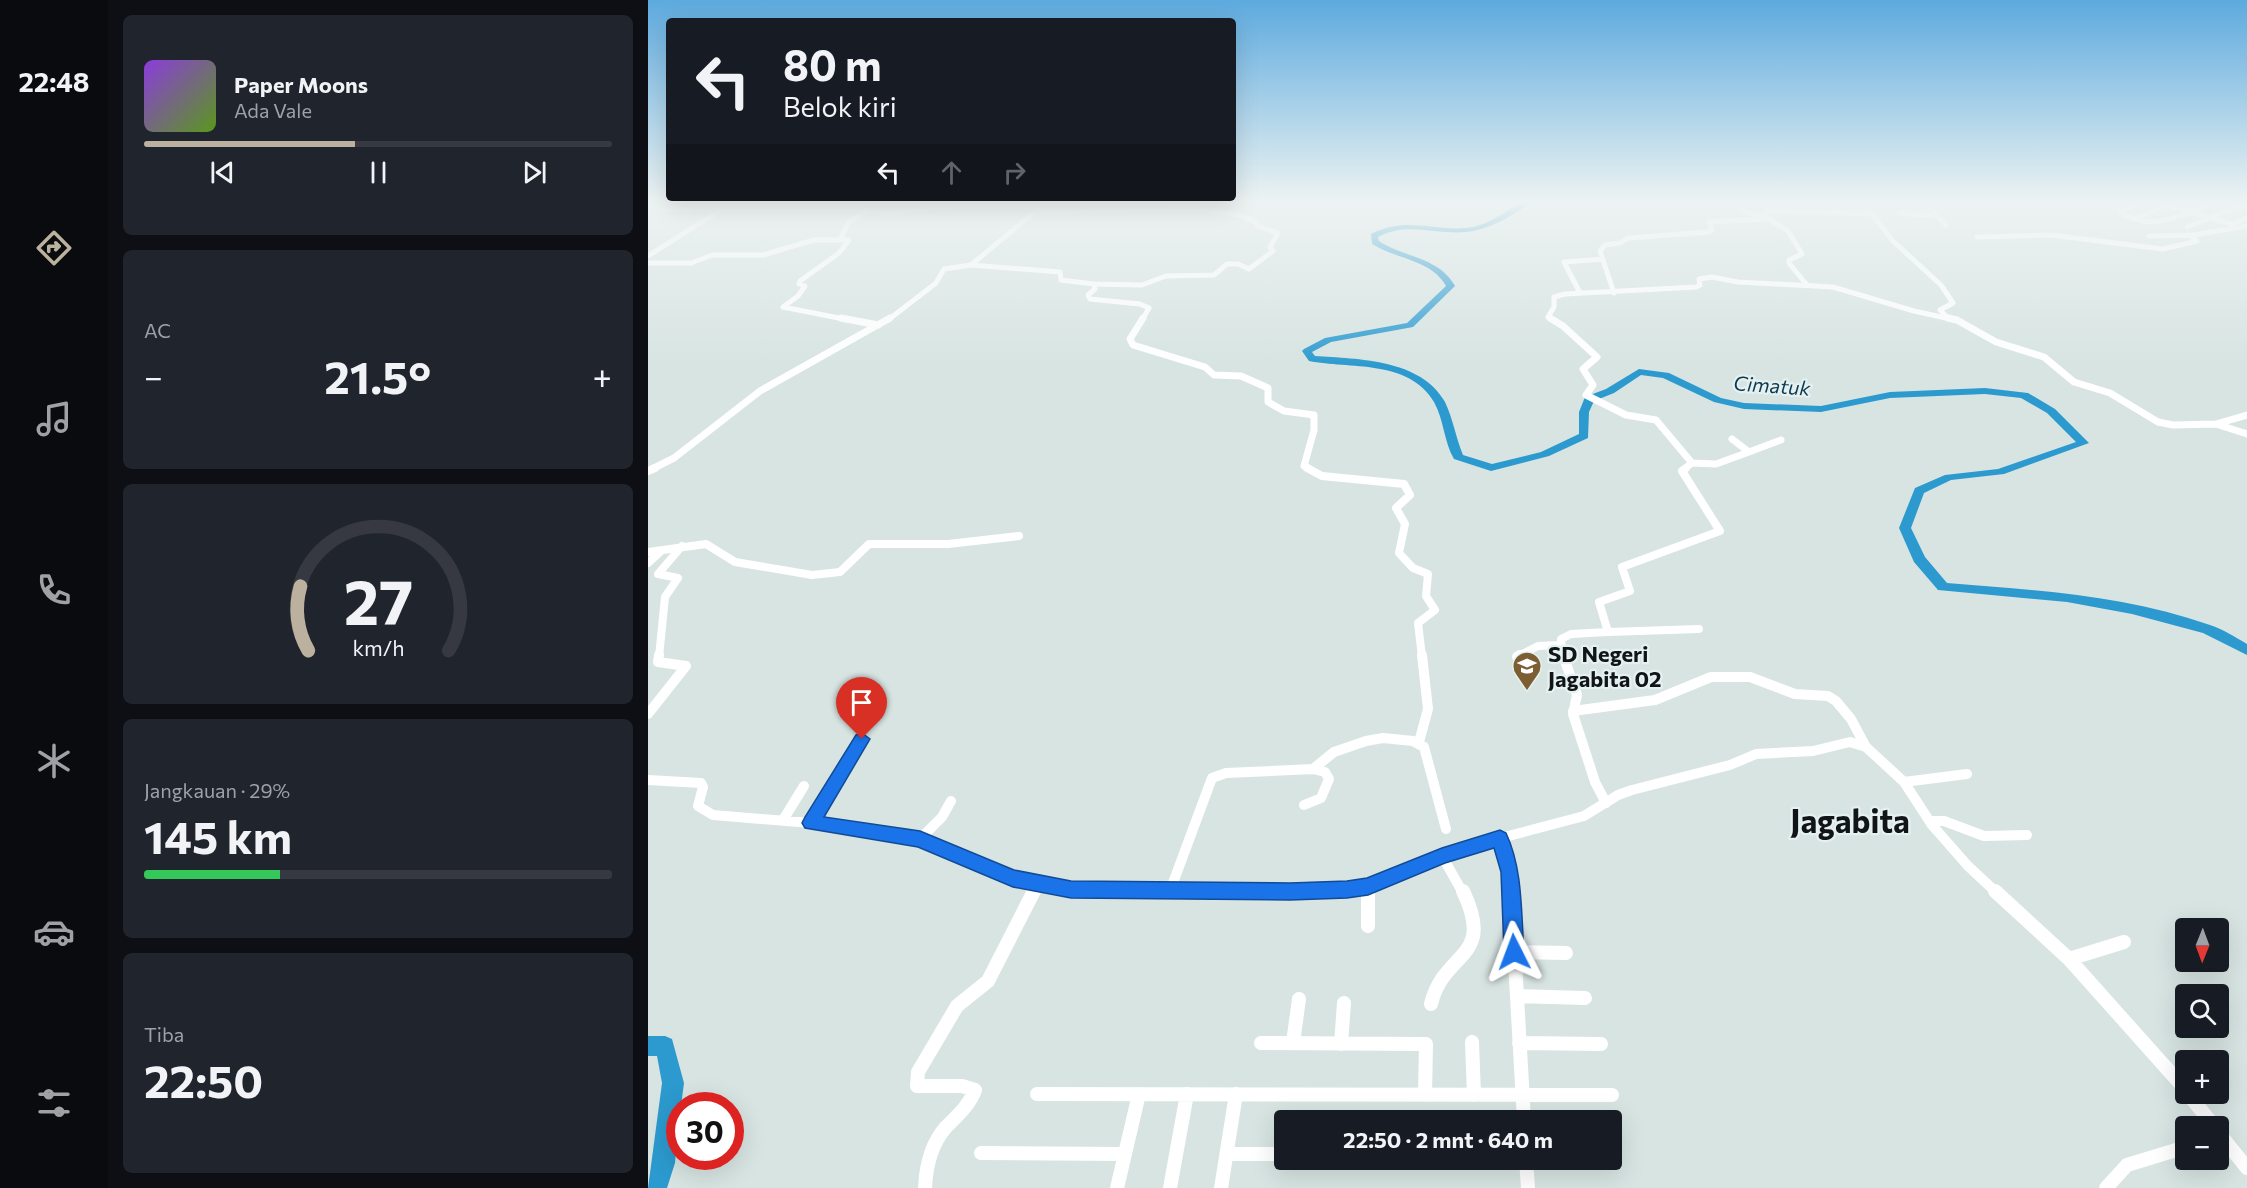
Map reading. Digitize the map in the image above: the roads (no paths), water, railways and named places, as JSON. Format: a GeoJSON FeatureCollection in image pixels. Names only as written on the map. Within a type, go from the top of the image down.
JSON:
{"type":"FeatureCollection","features":[{"type":"Feature","properties":{"kind":"street"},"geometry":{"type":"LineString","coordinates":[[648,263],[691,263],[711,255]]}},
{"type":"Feature","properties":{"kind":"street"},"geometry":{"type":"LineString","coordinates":[[836,255],[800,281],[799,284],[805,286],[798,296],[783,307],[879,325]]}},
{"type":"Feature","properties":{"kind":"street"},"geometry":{"type":"LineString","coordinates":[[971,265],[982,255]]}},
{"type":"Feature","properties":{"kind":"street"},"geometry":{"type":"LineString","coordinates":[[648,471],[674,458],[759,391],[879,325],[936,283],[940,269],[955,265],[971,265],[1060,272],[1061,280],[1094,284],[1142,285],[1166,276],[1214,275],[1227,264],[1238,264],[1245,269],[1267,255]]}},
{"type":"Feature","properties":{"kind":"street"},"geometry":{"type":"LineString","coordinates":[[1602,255],[1614,292]]}},
{"type":"Feature","properties":{"kind":"street"},"geometry":{"type":"LineString","coordinates":[[1799,255],[1789,261],[1807,285]]}},
{"type":"Feature","properties":{"kind":"street"},"geometry":{"type":"LineString","coordinates":[[1908,255],[1946,291],[1953,303],[1940,310],[1947,317]]}},
{"type":"Feature","properties":{"kind":"street"},"geometry":{"type":"LineString","coordinates":[[1580,294],[1564,262],[1603,259]]}},
{"type":"Feature","properties":{"kind":"street"},"geometry":{"type":"LineString","coordinates":[[1692,464],[1656,420],[1626,415],[1586,395],[1593,383],[1583,369],[1587,363],[1596,360],[1597,356],[1548,315],[1554,307],[1554,297],[1696,287],[1700,285],[1699,279],[1707,277],[1738,282],[1839,288],[1914,311],[1962,321],[2001,344],[2044,357],[2074,382],[2110,393],[2158,422],[2173,425],[2216,424],[2247,415]]}},
{"type":"Feature","properties":{"kind":"street"},"geometry":{"type":"LineString","coordinates":[[1094,284],[1095,289],[1088,295],[1089,299],[1140,304],[1149,308],[1131,339],[1133,345],[1205,367],[1214,375],[1241,376],[1268,388],[1268,402],[1284,411],[1314,415],[1314,430],[1304,466],[1322,476],[1404,484],[1410,495],[1396,508],[1405,524],[1399,553],[1413,568],[1428,574],[1426,596],[1435,610],[1418,623],[1428,709],[1419,742],[1427,754],[1446,829]]}},
{"type":"Feature","properties":{"kind":"street"},"geometry":{"type":"LineString","coordinates":[[2216,424],[2247,434]]}},
{"type":"Feature","properties":{"kind":"street"},"geometry":{"type":"LineString","coordinates":[[1732,440],[1749,452]]}},
{"type":"Feature","properties":{"kind":"street"},"geometry":{"type":"LineString","coordinates":[[1608,632],[1599,602],[1630,591],[1622,567],[1720,532],[1698,491],[1682,471],[1692,464],[1716,464],[1780,440]]}},
{"type":"Feature","properties":{"kind":"street"},"geometry":{"type":"LineString","coordinates":[[648,552],[683,545],[706,544],[735,562],[812,575],[840,572],[869,544],[948,544],[1019,536]]}},
{"type":"Feature","properties":{"kind":"street"},"geometry":{"type":"LineString","coordinates":[[648,714],[686,666],[658,662],[665,597],[678,578],[658,574],[683,545]]}},
{"type":"Feature","properties":{"kind":"street"},"geometry":{"type":"LineString","coordinates":[[648,564],[662,551]]}},
{"type":"Feature","properties":{"kind":"street"},"geometry":{"type":"LineString","coordinates":[[1606,803],[1595,782],[1573,711],[1576,689],[1560,645],[1561,639],[1565,636],[1608,632],[1699,629]]}},
{"type":"Feature","properties":{"kind":"street"},"geometry":{"type":"LineString","coordinates":[[1517,657],[1538,646],[1560,645]]}},
{"type":"Feature","properties":{"kind":"street"},"geometry":{"type":"LineString","coordinates":[[1573,711],[1655,700],[1711,678],[1750,677],[1795,693],[1828,696],[1836,701],[1851,719],[1866,747],[1904,782],[1930,821],[1968,866],[2068,959],[2175,1079]]}},
{"type":"Feature","properties":{"kind":"street"},"geometry":{"type":"LineString","coordinates":[[811,823],[862,739]]}},
{"type":"Feature","properties":{"kind":"street"},"geometry":{"type":"LineString","coordinates":[[1313,769],[1328,753],[1367,740],[1419,742]]}},
{"type":"Feature","properties":{"kind":"street"},"geometry":{"type":"LineString","coordinates":[[648,780],[701,783],[703,787],[698,806],[713,815],[811,823],[920,839],[1013,878],[1071,890],[1290,892],[1368,886],[1442,856],[1584,816],[1632,790],[1730,765],[1756,754],[1813,751],[1850,742],[1866,747]]}},
{"type":"Feature","properties":{"kind":"street"},"geometry":{"type":"LineString","coordinates":[[1170,891],[1210,779],[1226,773],[1313,769],[1325,772],[1329,779],[1321,798],[1304,805]]}},
{"type":"Feature","properties":{"kind":"street"},"geometry":{"type":"LineString","coordinates":[[1904,782],[1967,774]]}},
{"type":"Feature","properties":{"kind":"street"},"geometry":{"type":"LineString","coordinates":[[783,820],[804,786]]}},
{"type":"Feature","properties":{"kind":"street"},"geometry":{"type":"LineString","coordinates":[[920,839],[942,817],[951,801]]}},
{"type":"Feature","properties":{"kind":"street"},"geometry":{"type":"LineString","coordinates":[[1930,821],[1944,821],[1984,836],[2027,835]]}},
{"type":"Feature","properties":{"kind":"street"},"geometry":{"type":"LineString","coordinates":[[1500,838],[1510,872],[1523,1110]]}},
{"type":"Feature","properties":{"kind":"street"},"geometry":{"type":"LineString","coordinates":[[1431,1004],[1437,980],[1466,954],[1475,928],[1464,895],[1442,856]]}},
{"type":"Feature","properties":{"kind":"street"},"geometry":{"type":"LineString","coordinates":[[925,1188],[925,1169],[938,1137],[971,1104],[975,1090],[966,1085],[931,1089],[917,1086],[918,1072],[957,1006],[988,981],[1038,884]]}},
{"type":"Feature","properties":{"kind":"street"},"geometry":{"type":"LineString","coordinates":[[1368,886],[1368,926]]}},
{"type":"Feature","properties":{"kind":"street"},"geometry":{"type":"LineString","coordinates":[[2068,959],[2124,942]]}},
{"type":"Feature","properties":{"kind":"street"},"geometry":{"type":"LineString","coordinates":[[1514,952],[1566,953]]}},
{"type":"Feature","properties":{"kind":"street"},"geometry":{"type":"LineString","coordinates":[[1517,996],[1585,998]]}},
{"type":"Feature","properties":{"kind":"street"},"geometry":{"type":"LineString","coordinates":[[1293,1043],[1299,999]]}},
{"type":"Feature","properties":{"kind":"street"},"geometry":{"type":"LineString","coordinates":[[1341,1044],[1344,1003]]}},
{"type":"Feature","properties":{"kind":"street"},"geometry":{"type":"LineString","coordinates":[[1472,1042],[1474,1095]]}},
{"type":"Feature","properties":{"kind":"street"},"geometry":{"type":"LineString","coordinates":[[1261,1043],[1426,1044],[1425,1095]]}},
{"type":"Feature","properties":{"kind":"street"},"geometry":{"type":"LineString","coordinates":[[1519,1043],[1601,1044]]}},
{"type":"Feature","properties":{"kind":"street"},"geometry":{"type":"LineString","coordinates":[[1037,1094],[1612,1095]]}},
{"type":"Feature","properties":{"kind":"street"},"geometry":{"type":"LineString","coordinates":[[1117,1188],[1138,1094]]}},
{"type":"Feature","properties":{"kind":"street"},"geometry":{"type":"LineString","coordinates":[[1170,1188],[1187,1094]]}},
{"type":"Feature","properties":{"kind":"street"},"geometry":{"type":"LineString","coordinates":[[1221,1188],[1236,1094]]}},
{"type":"Feature","properties":{"kind":"street"},"geometry":{"type":"LineString","coordinates":[[2196,1104],[2205,1116]]}},
{"type":"Feature","properties":{"kind":"street"},"geometry":{"type":"LineString","coordinates":[[2229,1145],[2245,1162]]}},
{"type":"Feature","properties":{"kind":"street"},"geometry":{"type":"LineString","coordinates":[[2106,1188],[2127,1165],[2175,1150]]}},
{"type":"Feature","properties":{"kind":"street"},"geometry":{"type":"LineString","coordinates":[[981,1153],[1125,1154]]}},
{"type":"Feature","properties":{"kind":"street"},"geometry":{"type":"LineString","coordinates":[[1227,1154],[1274,1154]]}},
{"type":"Feature","properties":{"kind":"street"},"geometry":{"type":"LineString","coordinates":[[1527,1170],[1528,1188]]}},
{"type":"Feature","properties":{"kind":"waterway","name":"Cimatuk"},"geometry":{"type":"LineString","coordinates":[[1402,255],[1438,270],[1451,286],[1410,325],[1328,340],[1307,351],[1312,359],[1362,363],[1396,370],[1424,385],[1439,402],[1458,457],[1491,468],[1545,454],[1584,436],[1584,412],[1589,399],[1610,391],[1639,372],[1665,375],[1718,400],[1744,406],[1821,409],[1890,395],[1985,391],[2024,395],[2051,411],[2083,443],[2000,472],[1949,477],[1919,491],[1905,528],[1919,559],[1943,587],[2067,597],[2132,609],[2207,629],[2247,650]]}},
{"type":"Feature","properties":{"kind":"waterway"},"geometry":{"type":"LineString","coordinates":[[648,1046],[665,1046],[673,1083],[664,1163],[656,1188]]}},
{"type":"Feature","properties":{"kind":"place","name":"SD Negeri Jagabita 02"},"geometry":{"type":"Point","coordinates":[1527,692]}},
{"type":"Feature","properties":{"kind":"district","name":"Jagabita"},"geometry":{"type":"Point","coordinates":[1850,820]}}]}
